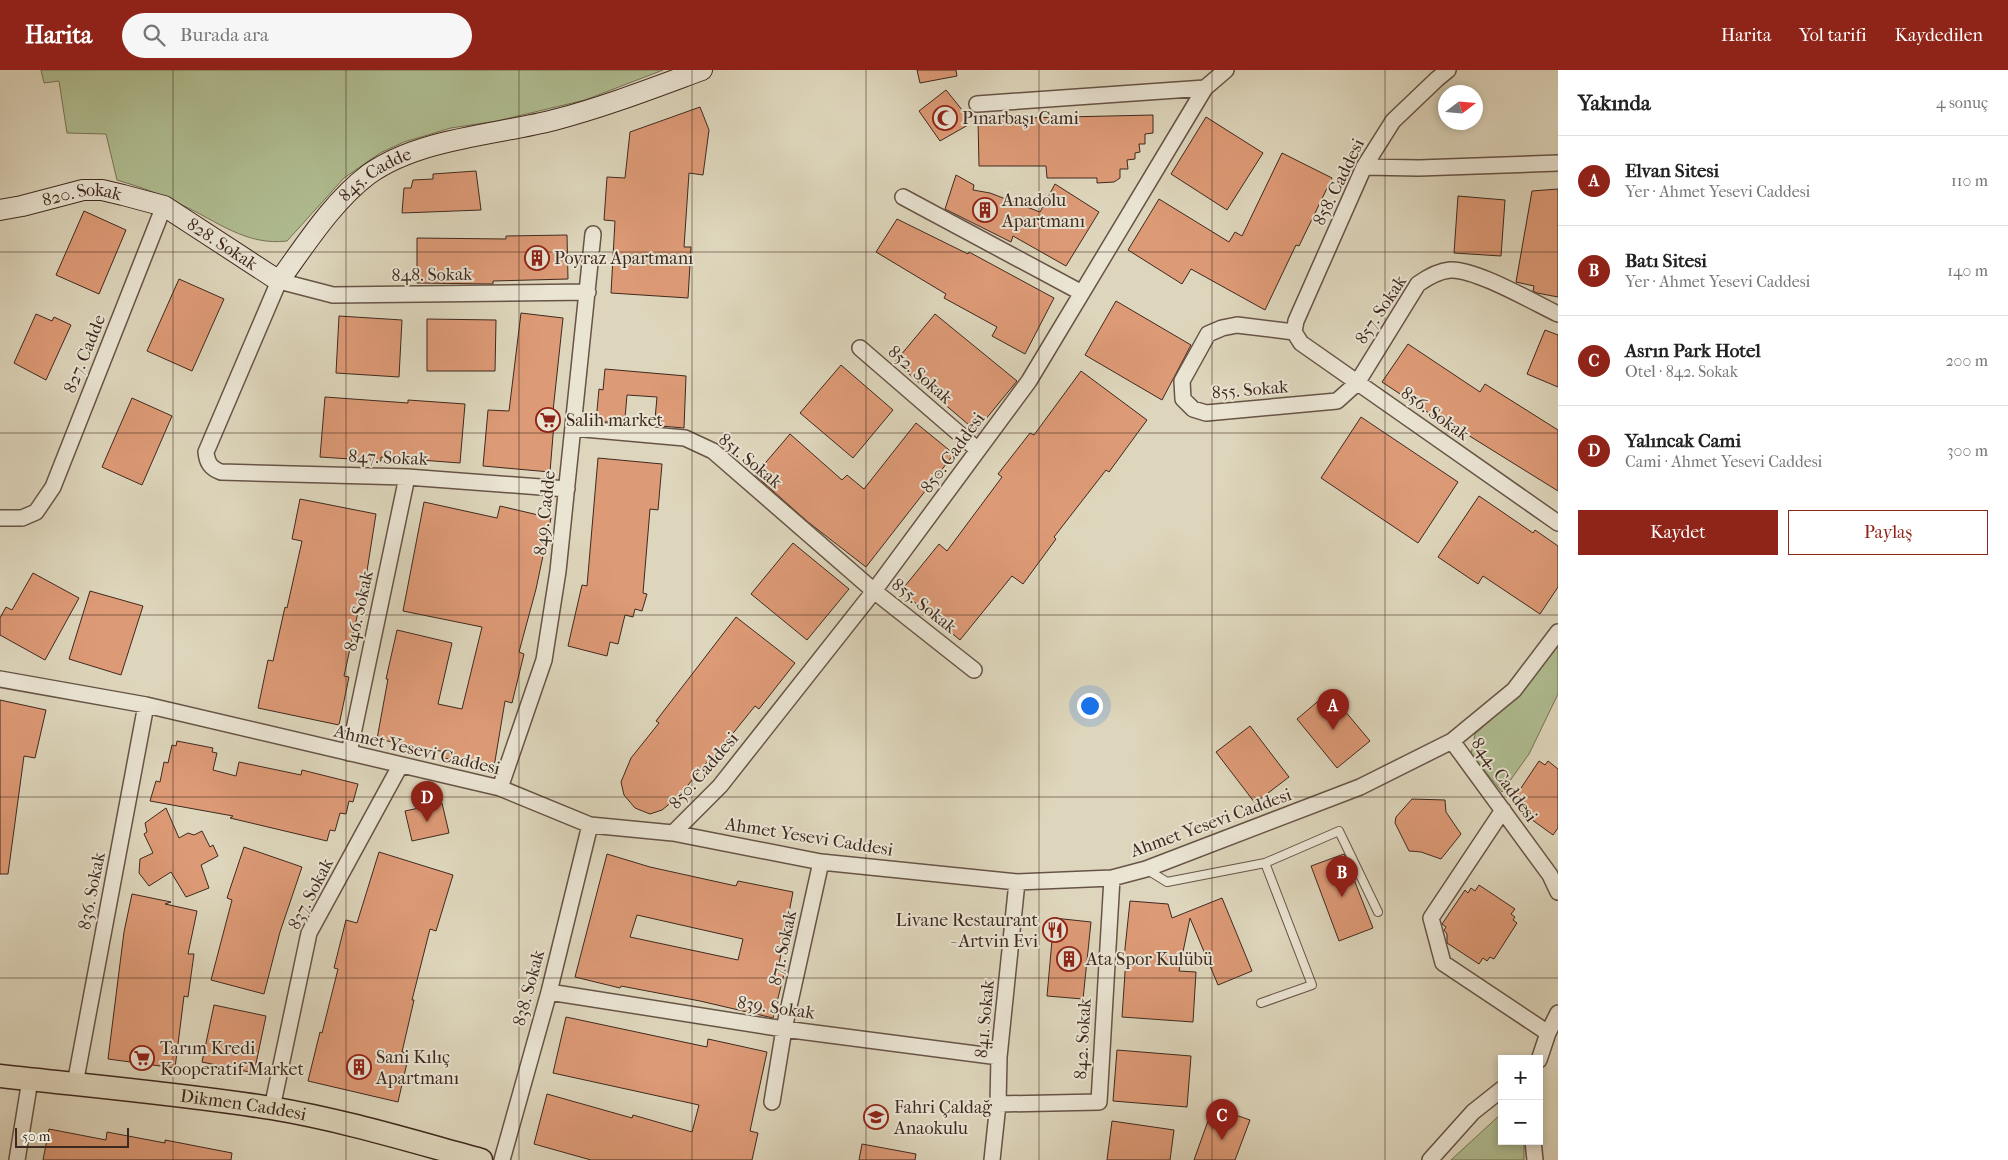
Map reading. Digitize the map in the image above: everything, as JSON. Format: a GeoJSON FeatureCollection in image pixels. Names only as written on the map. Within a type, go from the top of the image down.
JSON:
{"type":"FeatureCollection","features":[{"type":"Feature","properties":{"kind":"main road","name":"Dikmen Caddesi"},"geometry":{"type":"LineString","coordinates":[[0,1076],[272,1108],[362,1126],[481,1160]]}},
{"type":"Feature","properties":{"kind":"street","name":"845. Cadde"},"geometry":{"type":"LineString","coordinates":[[210,465],[207,459],[208,445],[278,281],[330,212],[350,190],[371,173],[402,157],[434,146],[554,120],[702,70]]}},
{"type":"Feature","properties":{"kind":"street","name":"850. Caddesi"},"geometry":{"type":"LineString","coordinates":[[673,833],[720,786],[874,591],[1029,381],[1204,88],[1226,70]]}},
{"type":"Feature","properties":{"kind":"street","name":"858. Caddesi"},"geometry":{"type":"LineString","coordinates":[[1294,332],[1296,321],[1364,167],[1393,121],[1437,78],[1448,70]]}},
{"type":"Feature","properties":{"kind":"street"},"geometry":{"type":"LineString","coordinates":[[977,104],[1204,88]]}},
{"type":"Feature","properties":{"kind":"street"},"geometry":{"type":"LineString","coordinates":[[1364,167],[1558,163]]}},
{"type":"Feature","properties":{"kind":"street","name":"820. Sokak"},"geometry":{"type":"LineString","coordinates":[[0,210],[83,190],[102,190],[164,206]]}},
{"type":"Feature","properties":{"kind":"street"},"geometry":{"type":"LineString","coordinates":[[903,198],[1082,293]]}},
{"type":"Feature","properties":{"kind":"street","name":"828. Sokak"},"geometry":{"type":"LineString","coordinates":[[164,206],[278,281]]}},
{"type":"Feature","properties":{"kind":"street","name":"827. Cadde"},"geometry":{"type":"LineString","coordinates":[[0,518],[13,519],[36,512],[53,487],[164,206]]}},
{"type":"Feature","properties":{"kind":"street","name":"849. Cadde"},"geometry":{"type":"LineString","coordinates":[[500,788],[544,660],[558,571],[593,234]]}},
{"type":"Feature","properties":{"kind":"street","name":"857. Sokak"},"geometry":{"type":"LineString","coordinates":[[1357,383],[1418,284],[1432,274],[1449,270],[1467,271],[1558,314]]}},
{"type":"Feature","properties":{"kind":"street","name":"848. Sokak"},"geometry":{"type":"LineString","coordinates":[[278,281],[333,295],[588,292]]}},
{"type":"Feature","properties":{"kind":"street","name":"855. Sokak"},"geometry":{"type":"LineString","coordinates":[[1294,332],[1237,325],[1222,328],[1208,334],[1182,381],[1182,398],[1193,409],[1206,413],[1337,401],[1357,383]]}},
{"type":"Feature","properties":{"kind":"street","name":"856. Sokak"},"geometry":{"type":"LineString","coordinates":[[1294,332],[1300,343],[1558,523]]}},
{"type":"Feature","properties":{"kind":"street","name":"852. Sokak"},"geometry":{"type":"LineString","coordinates":[[860,348],[978,450]]}},
{"type":"Feature","properties":{"kind":"street","name":"851. Sokak"},"geometry":{"type":"LineString","coordinates":[[573,428],[685,438],[713,452],[874,591]]}},
{"type":"Feature","properties":{"kind":"street","name":"847. Sokak"},"geometry":{"type":"LineString","coordinates":[[210,465],[221,472],[406,477],[567,489]]}},
{"type":"Feature","properties":{"kind":"street","name":"846. Sokak"},"geometry":{"type":"LineString","coordinates":[[349,753],[406,477]]}},
{"type":"Feature","properties":{"kind":"street","name":"855. Sokak"},"geometry":{"type":"LineString","coordinates":[[874,591],[974,670]]}},
{"type":"Feature","properties":{"kind":"street","name":"Ahmet Yesevi Caddesi"},"geometry":{"type":"LineString","coordinates":[[0,679],[146,705],[500,788],[590,825],[673,833],[821,862],[1017,882],[1112,878],[1146,870],[1360,788],[1452,741],[1514,690],[1558,632]]}},
{"type":"Feature","properties":{"kind":"street","name":"836. Sokak"},"geometry":{"type":"LineString","coordinates":[[75,1084],[146,705]]}},
{"type":"Feature","properties":{"kind":"street","name":"844. Caddesi"},"geometry":{"type":"LineString","coordinates":[[1452,741],[1550,875],[1558,892]]}},
{"type":"Feature","properties":{"kind":"street","name":"837. Sokak"},"geometry":{"type":"LineString","coordinates":[[272,1108],[309,932],[400,766]]}},
{"type":"Feature","properties":{"kind":"street"},"geometry":{"type":"LineString","coordinates":[[1502,810],[1431,918],[1443,962],[1548,1033]]}},
{"type":"Feature","properties":{"kind":"street","name":"838. Sokak"},"geometry":{"type":"LineString","coordinates":[[502,1160],[549,992],[590,825]]}},
{"type":"Feature","properties":{"kind":"street","name":"871. Sokak"},"geometry":{"type":"LineString","coordinates":[[772,1102],[784,1029],[821,862]]}},
{"type":"Feature","properties":{"kind":"street","name":"842. Sokak"},"geometry":{"type":"LineString","coordinates":[[998,1104],[1099,1102],[1112,878]]}},
{"type":"Feature","properties":{"kind":"street","name":"841. Sokak"},"geometry":{"type":"LineString","coordinates":[[992,1160],[998,1104],[999,1057],[1017,882]]}},
{"type":"Feature","properties":{"kind":"street","name":"839. Sokak"},"geometry":{"type":"LineString","coordinates":[[549,992],[784,1029],[999,1057]]}},
{"type":"Feature","properties":{"kind":"street"},"geometry":{"type":"LineString","coordinates":[[1541,1055],[1548,1033],[1558,1013]]}},
{"type":"Feature","properties":{"kind":"street"},"geometry":{"type":"LineString","coordinates":[[17,1160],[30,1080]]}},
{"type":"Feature","properties":{"kind":"street"},"geometry":{"type":"LineString","coordinates":[[1430,1160],[1473,1112],[1498,1092]]}},
{"type":"Feature","properties":{"kind":"street"},"geometry":{"type":"LineString","coordinates":[[1533,1145],[1535,1160]]}},
{"type":"Feature","properties":{"kind":"lane"},"geometry":{"type":"LineString","coordinates":[[1146,870],[1167,882],[1264,863],[1339,831],[1378,912]]}},
{"type":"Feature","properties":{"kind":"lane"},"geometry":{"type":"LineString","coordinates":[[1261,1003],[1312,985],[1264,863]]}},
{"type":"Feature","properties":{"kind":"green space"},"geometry":{"type":"Polygon","coordinates":[[[41,70],[663,70],[585,100],[497,121],[451,128],[404,142],[380,153],[344,178],[287,241],[272,242],[258,240],[232,231],[166,197],[117,180],[106,134],[67,133],[59,81],[44,83],[41,70]]]}},
{"type":"Feature","properties":{"kind":"green space"},"geometry":{"type":"Polygon","coordinates":[[[1558,646],[1558,694],[1529,754],[1502,792],[1471,754],[1475,734],[1522,692],[1558,646]]]}},
{"type":"Feature","properties":{"kind":"green space"},"geometry":{"type":"Polygon","coordinates":[[[1498,1117],[1498,1145],[1524,1145],[1524,1160],[1451,1160],[1498,1117]]]}},
{"type":"Feature","properties":{"kind":"building"},"geometry":{"type":"Polygon","coordinates":[[[917,70],[956,70],[957,76],[920,83],[917,70]]]}},
{"type":"Feature","properties":{"kind":"building","name":"Pınarbaşı Cami"},"geometry":{"type":"Polygon","coordinates":[[[946,90],[963,111],[968,125],[940,141],[919,111],[946,90]]]}},
{"type":"Feature","properties":{"kind":"building"},"geometry":{"type":"Polygon","coordinates":[[[700,107],[709,130],[703,175],[689,173],[684,247],[691,247],[688,298],[611,293],[615,221],[604,220],[607,177],[625,178],[630,132],[700,107]]]}},
{"type":"Feature","properties":{"kind":"building"},"geometry":{"type":"Polygon","coordinates":[[[1153,115],[1153,133],[1145,134],[1145,144],[1139,144],[1140,152],[1135,153],[1135,159],[1127,160],[1128,169],[1120,169],[1120,178],[1114,182],[1097,183],[1097,178],[1047,178],[1046,166],[979,166],[978,119],[1153,115]]]}},
{"type":"Feature","properties":{"kind":"building"},"geometry":{"type":"Polygon","coordinates":[[[1206,117],[1263,153],[1227,210],[1171,174],[1206,117]]]}},
{"type":"Feature","properties":{"kind":"building"},"geometry":{"type":"Polygon","coordinates":[[[1282,153],[1332,178],[1299,246],[1296,245],[1265,310],[1191,269],[1182,284],[1128,250],[1159,199],[1229,242],[1235,232],[1242,236],[1282,153]]]}},
{"type":"Feature","properties":{"kind":"building"},"geometry":{"type":"Polygon","coordinates":[[[476,171],[481,210],[402,213],[404,188],[411,188],[413,180],[433,179],[433,174],[476,171]]]}},
{"type":"Feature","properties":{"kind":"building"},"geometry":{"type":"Polygon","coordinates":[[[956,175],[974,185],[973,190],[990,193],[1040,212],[1055,184],[1099,212],[1066,266],[1013,236],[1011,242],[945,209],[956,175]]]}},
{"type":"Feature","properties":{"kind":"building"},"geometry":{"type":"Polygon","coordinates":[[[1558,189],[1558,297],[1537,293],[1533,291],[1534,286],[1516,282],[1532,191],[1558,189]]]}},
{"type":"Feature","properties":{"kind":"building"},"geometry":{"type":"Polygon","coordinates":[[[1458,196],[1505,200],[1501,256],[1454,253],[1458,196]]]}},
{"type":"Feature","properties":{"kind":"building"},"geometry":{"type":"Polygon","coordinates":[[[84,211],[126,230],[99,294],[56,275],[84,211]]]}},
{"type":"Feature","properties":{"kind":"building"},"geometry":{"type":"Polygon","coordinates":[[[897,219],[968,254],[969,252],[1054,298],[1025,354],[992,336],[997,327],[944,298],[946,294],[876,252],[897,219]]]}},
{"type":"Feature","properties":{"kind":"building"},"geometry":{"type":"Polygon","coordinates":[[[567,235],[568,279],[493,281],[493,284],[417,283],[417,238],[506,239],[506,236],[567,235]]]}},
{"type":"Feature","properties":{"kind":"building"},"geometry":{"type":"Polygon","coordinates":[[[179,279],[224,299],[192,371],[147,351],[179,279]]]}},
{"type":"Feature","properties":{"kind":"building"},"geometry":{"type":"Polygon","coordinates":[[[1116,301],[1191,345],[1162,400],[1085,355],[1116,301]]]}},
{"type":"Feature","properties":{"kind":"building"},"geometry":{"type":"Polygon","coordinates":[[[521,313],[563,318],[553,411],[555,411],[550,472],[483,466],[488,410],[509,411],[521,313]]]}},
{"type":"Feature","properties":{"kind":"building"},"geometry":{"type":"Polygon","coordinates":[[[36,314],[52,321],[54,317],[71,325],[46,380],[14,363],[36,314]]]}},
{"type":"Feature","properties":{"kind":"building"},"geometry":{"type":"Polygon","coordinates":[[[935,314],[1017,381],[976,431],[895,362],[935,314]]]}},
{"type":"Feature","properties":{"kind":"building"},"geometry":{"type":"Polygon","coordinates":[[[339,316],[402,320],[399,377],[336,373],[339,316]]]}},
{"type":"Feature","properties":{"kind":"building"},"geometry":{"type":"Polygon","coordinates":[[[427,319],[496,320],[495,371],[427,371],[427,319]]]}},
{"type":"Feature","properties":{"kind":"building"},"geometry":{"type":"Polygon","coordinates":[[[1545,330],[1558,335],[1558,387],[1527,374],[1545,330]]]}},
{"type":"Feature","properties":{"kind":"building"},"geometry":{"type":"Polygon","coordinates":[[[1408,344],[1480,392],[1485,384],[1558,430],[1558,491],[1439,417],[1438,419],[1382,382],[1408,344]]]}},
{"type":"Feature","properties":{"kind":"building"},"geometry":{"type":"Polygon","coordinates":[[[841,365],[893,410],[853,458],[800,413],[841,365]]]}},
{"type":"Feature","properties":{"kind":"building"},"geometry":{"type":"Polygon","coordinates":[[[605,369],[686,376],[684,428],[661,426],[661,420],[655,419],[657,397],[627,395],[625,418],[618,417],[618,423],[596,421],[599,389],[603,390],[605,369]]]}},
{"type":"Feature","properties":{"kind":"building"},"geometry":{"type":"Polygon","coordinates":[[[1081,371],[1147,420],[1109,472],[1106,470],[1054,537],[1056,539],[1023,584],[1012,576],[960,640],[901,591],[939,544],[947,551],[1002,477],[998,474],[1030,433],[1034,435],[1081,371]]]}},
{"type":"Feature","properties":{"kind":"building"},"geometry":{"type":"Polygon","coordinates":[[[325,397],[408,403],[408,400],[465,404],[460,463],[381,457],[381,461],[320,457],[325,397]]]}},
{"type":"Feature","properties":{"kind":"building"},"geometry":{"type":"Polygon","coordinates":[[[132,398],[172,416],[142,485],[102,467],[132,398]]]}},
{"type":"Feature","properties":{"kind":"building"},"geometry":{"type":"Polygon","coordinates":[[[1361,417],[1458,482],[1418,543],[1321,478],[1361,417]]]}},
{"type":"Feature","properties":{"kind":"building"},"geometry":{"type":"Polygon","coordinates":[[[916,423],[954,454],[866,567],[808,522],[755,475],[790,434],[842,480],[847,475],[864,489],[916,423]]]}},
{"type":"Feature","properties":{"kind":"building"},"geometry":{"type":"Polygon","coordinates":[[[598,458],[662,464],[658,510],[650,509],[643,593],[647,594],[642,611],[635,609],[633,617],[625,615],[618,644],[610,642],[607,656],[568,646],[582,585],[587,586],[598,458]]]}},
{"type":"Feature","properties":{"kind":"building"},"geometry":{"type":"Polygon","coordinates":[[[1479,496],[1533,533],[1535,530],[1558,546],[1558,587],[1540,614],[1483,576],[1478,584],[1438,557],[1479,496]]]}},
{"type":"Feature","properties":{"kind":"building"},"geometry":{"type":"Polygon","coordinates":[[[300,499],[376,514],[367,571],[344,676],[349,677],[339,725],[258,708],[268,660],[273,661],[285,607],[287,608],[302,541],[292,539],[300,499]]]}},
{"type":"Feature","properties":{"kind":"building"},"geometry":{"type":"Polygon","coordinates":[[[424,502],[497,518],[500,506],[551,518],[536,589],[519,652],[524,654],[512,703],[505,701],[494,767],[444,758],[445,752],[377,739],[388,679],[386,679],[397,630],[452,643],[438,704],[462,709],[482,627],[403,611],[424,502]]]}},
{"type":"Feature","properties":{"kind":"building"},"geometry":{"type":"Polygon","coordinates":[[[793,543],[849,589],[807,640],[751,594],[793,543]]]}},
{"type":"Feature","properties":{"kind":"building"},"geometry":{"type":"Polygon","coordinates":[[[33,573],[79,598],[45,660],[0,635],[0,618],[6,607],[12,610],[33,573]]]}},
{"type":"Feature","properties":{"kind":"building"},"geometry":{"type":"Polygon","coordinates":[[[90,591],[143,606],[121,675],[69,659],[90,591]]]}},
{"type":"Feature","properties":{"kind":"building"},"geometry":{"type":"Polygon","coordinates":[[[736,617],[795,663],[759,709],[755,706],[709,763],[707,762],[679,796],[662,810],[650,814],[635,808],[624,795],[621,782],[631,758],[659,723],[656,721],[736,617]]]}},
{"type":"Feature","properties":{"kind":"building"},"geometry":{"type":"Polygon","coordinates":[[[1329,692],[1370,741],[1337,768],[1297,719],[1329,692]]]}},
{"type":"Feature","properties":{"kind":"building"},"geometry":{"type":"Polygon","coordinates":[[[0,700],[46,710],[35,758],[24,756],[8,874],[0,874],[0,700]]]}},
{"type":"Feature","properties":{"kind":"building"},"geometry":{"type":"Polygon","coordinates":[[[1250,726],[1289,777],[1255,803],[1216,752],[1250,726]]]}},
{"type":"Feature","properties":{"kind":"building"},"geometry":{"type":"Polygon","coordinates":[[[177,741],[213,748],[212,752],[217,753],[213,770],[236,776],[239,762],[301,775],[302,770],[358,784],[353,802],[349,801],[346,814],[340,813],[335,831],[330,830],[327,841],[230,818],[233,816],[150,801],[156,781],[160,782],[164,762],[168,763],[172,745],[176,746],[177,741]]]}},
{"type":"Feature","properties":{"kind":"building"},"geometry":{"type":"Polygon","coordinates":[[[1539,761],[1545,765],[1548,761],[1558,769],[1558,828],[1553,835],[1520,811],[1522,808],[1517,805],[1520,801],[1515,797],[1539,761]]]}},
{"type":"Feature","properties":{"kind":"building"},"geometry":{"type":"Polygon","coordinates":[[[1412,799],[1445,800],[1446,812],[1461,834],[1441,859],[1421,852],[1409,851],[1395,823],[1396,817],[1412,799]]]}},
{"type":"Feature","properties":{"kind":"building"},"geometry":{"type":"Polygon","coordinates":[[[442,803],[449,833],[412,841],[405,811],[442,803]]]}},
{"type":"Feature","properties":{"kind":"building"},"geometry":{"type":"Polygon","coordinates":[[[166,808],[179,838],[188,833],[194,835],[202,831],[210,847],[213,845],[218,856],[201,865],[209,888],[186,897],[171,872],[149,886],[139,873],[140,859],[153,853],[144,834],[147,832],[145,823],[166,808]]]}},
{"type":"Feature","properties":{"kind":"building"},"geometry":{"type":"Polygon","coordinates":[[[244,847],[302,867],[280,932],[264,994],[211,980],[232,900],[227,898],[244,847]]]}},
{"type":"Feature","properties":{"kind":"building"},"geometry":{"type":"Polygon","coordinates":[[[379,852],[453,875],[436,931],[430,929],[412,1000],[414,1000],[402,1052],[409,1054],[398,1102],[308,1081],[338,969],[334,968],[346,920],[357,923],[379,852]]]}},
{"type":"Feature","properties":{"kind":"building"},"geometry":{"type":"Polygon","coordinates":[[[607,854],[650,867],[736,886],[738,881],[793,892],[779,964],[786,966],[773,1018],[700,1001],[621,986],[620,988],[575,977],[607,854]],[[637,915],[630,937],[738,960],[743,939],[637,915]]]}},
{"type":"Feature","properties":{"kind":"building"},"geometry":{"type":"Polygon","coordinates":[[[1344,854],[1373,928],[1339,941],[1311,866],[1344,854]]]}},
{"type":"Feature","properties":{"kind":"building"},"geometry":{"type":"Polygon","coordinates":[[[1479,885],[1515,909],[1511,914],[1515,917],[1513,920],[1517,923],[1494,959],[1490,957],[1487,961],[1483,958],[1479,964],[1447,943],[1447,934],[1444,930],[1446,927],[1442,924],[1465,890],[1468,893],[1471,888],[1475,891],[1479,885]]]}},
{"type":"Feature","properties":{"kind":"building"},"geometry":{"type":"Polygon","coordinates":[[[132,894],[171,902],[165,904],[197,911],[188,954],[194,954],[188,997],[184,996],[175,1068],[108,1059],[124,932],[132,894]]]}},
{"type":"Feature","properties":{"kind":"building"},"geometry":{"type":"Polygon","coordinates":[[[1222,898],[1252,971],[1218,985],[1190,918],[1179,971],[1196,972],[1193,1022],[1122,1017],[1126,958],[1124,958],[1130,901],[1168,904],[1172,918],[1222,898]]]}},
{"type":"Feature","properties":{"kind":"building","name":"Ata Spor Kulübü"},"geometry":{"type":"Polygon","coordinates":[[[1054,918],[1091,922],[1083,999],[1047,996],[1054,918]]]}},
{"type":"Feature","properties":{"kind":"building"},"geometry":{"type":"Polygon","coordinates":[[[214,1005],[266,1016],[254,1073],[202,1062],[214,1005]]]}},
{"type":"Feature","properties":{"kind":"building"},"geometry":{"type":"Polygon","coordinates":[[[566,1017],[707,1047],[708,1039],[767,1052],[750,1131],[758,1133],[752,1160],[591,1160],[534,1144],[547,1094],[632,1118],[633,1115],[692,1132],[699,1105],[553,1073],[566,1017]]]}},
{"type":"Feature","properties":{"kind":"building"},"geometry":{"type":"Polygon","coordinates":[[[1117,1050],[1191,1056],[1187,1107],[1113,1101],[1117,1050]]]}},
{"type":"Feature","properties":{"kind":"building"},"geometry":{"type":"Polygon","coordinates":[[[1213,1107],[1250,1120],[1235,1160],[1194,1160],[1213,1107]]]}},
{"type":"Feature","properties":{"kind":"building"},"geometry":{"type":"Polygon","coordinates":[[[1112,1121],[1174,1130],[1170,1160],[1107,1160],[1112,1121]]]}},
{"type":"Feature","properties":{"kind":"building"},"geometry":{"type":"Polygon","coordinates":[[[49,1129],[106,1140],[107,1132],[165,1143],[165,1140],[232,1153],[231,1160],[43,1160],[49,1129]]]}},
{"type":"Feature","properties":{"kind":"building","name":"Fahri Çaldağ Anaokulu"},"geometry":{"type":"Polygon","coordinates":[[[862,1144],[916,1154],[915,1160],[859,1160],[862,1144]]]}},
{"type":"Feature","properties":{"kind":"place","name":"Pınarbaşı Cami"},"geometry":{"type":"Point","coordinates":[945,118]}},
{"type":"Feature","properties":{"kind":"place","name":"Anadolu Apartmanı"},"geometry":{"type":"Point","coordinates":[985,210]}},
{"type":"Feature","properties":{"kind":"place","name":"Poyraz Apartmanı"},"geometry":{"type":"Point","coordinates":[537,258]}},
{"type":"Feature","properties":{"kind":"place","name":"Salih market"},"geometry":{"type":"Point","coordinates":[548,420]}},
{"type":"Feature","properties":{"kind":"place","name":"Elvan Sitesi"},"geometry":{"type":"Point","coordinates":[1333,730]}},
{"type":"Feature","properties":{"kind":"place","name":"Yalıncak Cami"},"geometry":{"type":"Point","coordinates":[427,822]}},
{"type":"Feature","properties":{"kind":"place","name":"Batı Sitesi"},"geometry":{"type":"Point","coordinates":[1342,897]}},
{"type":"Feature","properties":{"kind":"place","name":"Livane Restaurant - Artvin Evi"},"geometry":{"type":"Point","coordinates":[1055,930]}},
{"type":"Feature","properties":{"kind":"place","name":"Ata Spor Kulübü"},"geometry":{"type":"Point","coordinates":[1069,959]}},
{"type":"Feature","properties":{"kind":"place","name":"Tarım Kredi Kooperatif Market"},"geometry":{"type":"Point","coordinates":[142,1058]}},
{"type":"Feature","properties":{"kind":"place","name":"Sani Kılıç Apartmanı"},"geometry":{"type":"Point","coordinates":[359,1067]}},
{"type":"Feature","properties":{"kind":"place","name":"Fahri Çaldağ Anaokulu"},"geometry":{"type":"Point","coordinates":[876,1117]}},
{"type":"Feature","properties":{"kind":"place","name":"Asrın Park Hotel"},"geometry":{"type":"Point","coordinates":[1222,1140]}}]}
